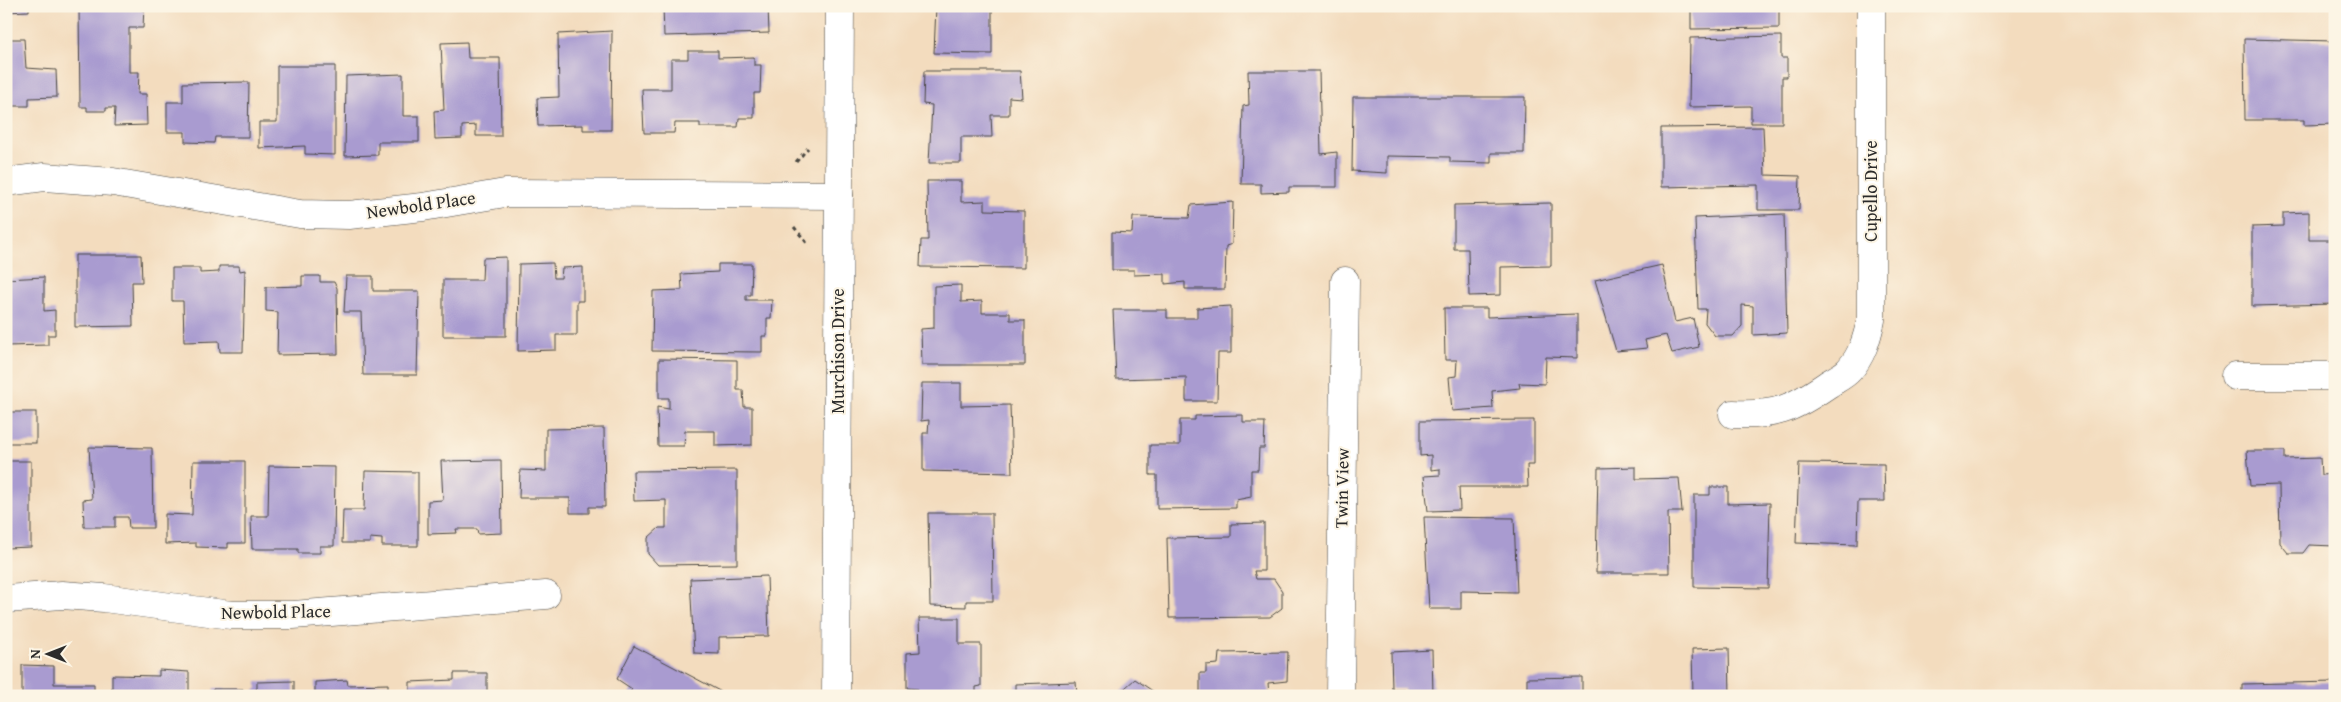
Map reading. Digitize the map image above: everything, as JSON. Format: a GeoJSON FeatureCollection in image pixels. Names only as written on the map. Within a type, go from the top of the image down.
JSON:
{"type":"FeatureCollection","features":[{"type":"Feature","properties":{"kind":"street","name":"Murchison Drive"},"geometry":{"type":"LineString","coordinates":[[836,696],[840,6]]}},
{"type":"Feature","properties":{"kind":"street","name":"Cupello Drive"},"geometry":{"type":"LineString","coordinates":[[1733,414],[1760,415],[1784,410],[1807,399],[1849,370],[1865,345],[1871,320],[1871,6]]}},
{"type":"Feature","properties":{"kind":"street","name":"Newbold Place"},"geometry":{"type":"LineString","coordinates":[[6,182],[44,177],[114,182],[300,214],[348,215],[423,207],[505,193],[839,195]]}},
{"type":"Feature","properties":{"kind":"street","name":"Twin View"},"geometry":{"type":"LineString","coordinates":[[1340,696],[1345,281]]}},
{"type":"Feature","properties":{"kind":"street"},"geometry":{"type":"LineString","coordinates":[[2235,376],[2335,376]]}},
{"type":"Feature","properties":{"kind":"street","name":"Newbold Place"},"geometry":{"type":"LineString","coordinates":[[6,599],[62,595],[104,598],[231,615],[293,615],[546,595]]}},
{"type":"Feature","properties":{"kind":"building"},"geometry":{"type":"Polygon","coordinates":[[[6,6],[29,6],[29,11],[6,12],[6,6]]]}},
{"type":"Feature","properties":{"kind":"building"},"geometry":{"type":"Polygon","coordinates":[[[79,6],[144,6],[143,28],[129,28],[129,72],[139,72],[138,94],[146,94],[147,125],[114,126],[115,108],[106,108],[106,111],[87,111],[87,107],[80,107],[79,6]]]}},
{"type":"Feature","properties":{"kind":"building"},"geometry":{"type":"Polygon","coordinates":[[[663,6],[768,6],[769,33],[664,36],[663,6]]]}},
{"type":"Feature","properties":{"kind":"building"},"geometry":{"type":"Polygon","coordinates":[[[936,6],[992,6],[992,54],[934,53],[936,6]]]}},
{"type":"Feature","properties":{"kind":"building"},"geometry":{"type":"Polygon","coordinates":[[[1691,6],[1779,6],[1779,28],[1691,29],[1691,6]]]}},
{"type":"Feature","properties":{"kind":"building"},"geometry":{"type":"Polygon","coordinates":[[[612,31],[611,130],[583,130],[583,125],[538,126],[537,98],[559,97],[558,34],[612,31]]]}},
{"type":"Feature","properties":{"kind":"building"},"geometry":{"type":"Polygon","coordinates":[[[1781,36],[1781,58],[1787,58],[1787,77],[1782,77],[1782,123],[1751,123],[1751,106],[1689,107],[1690,38],[1781,36]]]}},
{"type":"Feature","properties":{"kind":"building"},"geometry":{"type":"Polygon","coordinates":[[[6,39],[24,39],[26,68],[56,70],[57,97],[29,98],[29,106],[6,106],[6,39]]]}},
{"type":"Feature","properties":{"kind":"building"},"geometry":{"type":"Polygon","coordinates":[[[2244,39],[2335,41],[2335,124],[2304,125],[2304,120],[2245,120],[2244,39]]]}},
{"type":"Feature","properties":{"kind":"building"},"geometry":{"type":"Polygon","coordinates":[[[467,42],[468,58],[500,58],[501,136],[476,136],[476,125],[462,126],[462,138],[435,139],[434,111],[444,110],[441,43],[467,42]]]}},
{"type":"Feature","properties":{"kind":"building"},"geometry":{"type":"Polygon","coordinates":[[[688,51],[718,51],[718,58],[754,57],[754,65],[761,65],[760,93],[754,93],[754,118],[739,118],[738,127],[700,127],[700,123],[675,123],[674,133],[644,133],[642,89],[671,89],[671,59],[688,59],[688,51]]]}},
{"type":"Feature","properties":{"kind":"building"},"geometry":{"type":"Polygon","coordinates":[[[277,66],[335,66],[335,155],[305,154],[305,146],[259,148],[259,122],[277,122],[277,66]]]}},
{"type":"Feature","properties":{"kind":"building"},"geometry":{"type":"Polygon","coordinates":[[[924,71],[1020,71],[1022,98],[1009,97],[1009,115],[991,115],[992,137],[961,137],[961,163],[929,163],[932,105],[923,104],[924,71]]]}},
{"type":"Feature","properties":{"kind":"building"},"geometry":{"type":"Polygon","coordinates":[[[1248,71],[1319,71],[1321,154],[1337,152],[1337,187],[1289,187],[1289,192],[1261,193],[1261,184],[1241,184],[1243,106],[1249,105],[1248,71]]]}},
{"type":"Feature","properties":{"kind":"building"},"geometry":{"type":"Polygon","coordinates":[[[403,74],[403,116],[419,116],[419,142],[378,142],[378,155],[345,156],[346,76],[403,74]]]}},
{"type":"Feature","properties":{"kind":"building"},"geometry":{"type":"Polygon","coordinates":[[[249,82],[248,137],[215,137],[214,143],[185,142],[185,132],[167,132],[167,102],[183,102],[183,83],[249,82]]]}},
{"type":"Feature","properties":{"kind":"building"},"geometry":{"type":"Polygon","coordinates":[[[1353,97],[1525,97],[1524,153],[1491,153],[1491,163],[1450,162],[1450,157],[1387,156],[1387,173],[1352,171],[1353,97]]]}},
{"type":"Feature","properties":{"kind":"building"},"geometry":{"type":"Polygon","coordinates":[[[1763,127],[1765,175],[1800,176],[1799,210],[1758,210],[1758,185],[1661,187],[1661,128],[1763,127]]]}},
{"type":"Feature","properties":{"kind":"building"},"geometry":{"type":"Polygon","coordinates":[[[927,181],[961,181],[961,202],[985,201],[985,210],[1024,211],[1024,268],[920,267],[921,240],[928,240],[927,181]]]}},
{"type":"Feature","properties":{"kind":"building"},"geometry":{"type":"Polygon","coordinates":[[[1233,202],[1232,244],[1226,246],[1225,289],[1185,289],[1185,282],[1165,284],[1165,274],[1134,275],[1134,270],[1112,270],[1112,232],[1132,233],[1133,217],[1189,218],[1191,205],[1233,202]]]}},
{"type":"Feature","properties":{"kind":"building"},"geometry":{"type":"Polygon","coordinates":[[[1551,203],[1551,266],[1501,267],[1501,295],[1469,296],[1468,249],[1454,249],[1454,205],[1551,203]]]}},
{"type":"Feature","properties":{"kind":"building"},"geometry":{"type":"Polygon","coordinates":[[[2309,212],[2309,240],[2335,240],[2335,304],[2252,306],[2252,227],[2283,226],[2283,213],[2309,212]]]}},
{"type":"Feature","properties":{"kind":"building"},"geometry":{"type":"Polygon","coordinates":[[[1784,214],[1787,333],[1753,335],[1753,306],[1742,305],[1742,326],[1733,336],[1715,336],[1705,323],[1706,309],[1698,309],[1695,218],[1784,214]]]}},
{"type":"Feature","properties":{"kind":"building"},"geometry":{"type":"Polygon","coordinates":[[[75,255],[141,255],[142,282],[132,282],[133,326],[75,327],[75,255]]]}},
{"type":"Feature","properties":{"kind":"building"},"geometry":{"type":"Polygon","coordinates":[[[506,257],[506,336],[443,336],[443,280],[482,280],[483,258],[506,257]]]}},
{"type":"Feature","properties":{"kind":"building"},"geometry":{"type":"Polygon","coordinates":[[[553,263],[554,278],[561,278],[562,268],[583,267],[583,301],[577,301],[577,335],[556,335],[556,350],[518,351],[519,264],[553,263]]]}},
{"type":"Feature","properties":{"kind":"building"},"geometry":{"type":"Polygon","coordinates":[[[718,264],[752,264],[751,295],[746,295],[746,300],[772,300],[771,318],[767,318],[767,336],[762,336],[762,352],[652,351],[653,291],[682,290],[681,274],[718,272],[718,264]]]}},
{"type":"Feature","properties":{"kind":"building"},"geometry":{"type":"Polygon","coordinates":[[[1662,265],[1675,322],[1693,318],[1699,347],[1672,353],[1666,335],[1645,340],[1647,348],[1616,351],[1595,280],[1662,265]]]}},
{"type":"Feature","properties":{"kind":"building"},"geometry":{"type":"Polygon","coordinates":[[[219,266],[239,266],[240,271],[245,270],[243,352],[220,352],[219,341],[184,342],[183,301],[172,301],[172,268],[200,268],[200,273],[219,272],[219,266]]]}},
{"type":"Feature","properties":{"kind":"building"},"geometry":{"type":"Polygon","coordinates":[[[302,276],[320,276],[320,282],[334,282],[337,288],[338,354],[277,355],[278,312],[266,311],[266,287],[302,286],[302,276]]]}},
{"type":"Feature","properties":{"kind":"building"},"geometry":{"type":"Polygon","coordinates":[[[346,276],[373,276],[373,291],[419,291],[417,375],[363,375],[361,312],[344,312],[346,276]]]}},
{"type":"Feature","properties":{"kind":"building"},"geometry":{"type":"Polygon","coordinates":[[[44,277],[44,311],[55,310],[55,335],[48,335],[48,345],[6,346],[6,279],[44,277]]]}},
{"type":"Feature","properties":{"kind":"building"},"geometry":{"type":"Polygon","coordinates":[[[961,285],[961,302],[982,301],[982,313],[1010,313],[1010,320],[1025,320],[1025,365],[922,365],[921,329],[934,328],[934,286],[961,285]]]}},
{"type":"Feature","properties":{"kind":"building"},"geometry":{"type":"Polygon","coordinates":[[[1231,306],[1231,353],[1218,353],[1217,401],[1186,401],[1186,377],[1116,379],[1113,310],[1167,310],[1167,318],[1197,318],[1197,308],[1231,306]]]}},
{"type":"Feature","properties":{"kind":"building"},"geometry":{"type":"Polygon","coordinates":[[[1444,308],[1487,308],[1487,317],[1577,314],[1577,358],[1546,357],[1545,384],[1519,383],[1520,388],[1492,391],[1493,408],[1452,411],[1449,377],[1456,376],[1457,360],[1445,360],[1444,308]]]}},
{"type":"Feature","properties":{"kind":"building"},"geometry":{"type":"Polygon","coordinates":[[[659,359],[737,360],[737,390],[743,390],[744,407],[752,407],[752,445],[715,446],[715,431],[685,431],[684,446],[658,446],[657,407],[669,409],[669,398],[659,398],[659,359]]]}},
{"type":"Feature","properties":{"kind":"building"},"geometry":{"type":"Polygon","coordinates":[[[922,383],[961,383],[961,406],[1010,405],[1012,473],[923,471],[923,433],[928,433],[929,420],[921,421],[922,383]]]}},
{"type":"Feature","properties":{"kind":"building"},"geometry":{"type":"Polygon","coordinates":[[[6,412],[36,412],[36,443],[6,443],[6,412]]]}},
{"type":"Feature","properties":{"kind":"building"},"geometry":{"type":"Polygon","coordinates":[[[1243,415],[1243,422],[1265,422],[1264,448],[1259,448],[1258,470],[1251,470],[1251,497],[1236,500],[1236,508],[1157,509],[1157,475],[1150,475],[1150,445],[1180,445],[1180,420],[1195,420],[1195,416],[1243,415]]]}},
{"type":"Feature","properties":{"kind":"building"},"geometry":{"type":"Polygon","coordinates":[[[1534,420],[1534,465],[1527,465],[1528,487],[1459,487],[1460,510],[1428,511],[1424,476],[1440,475],[1440,469],[1431,470],[1431,455],[1420,456],[1420,421],[1534,420]]]}},
{"type":"Feature","properties":{"kind":"building"},"geometry":{"type":"Polygon","coordinates":[[[604,428],[605,507],[589,507],[589,513],[570,513],[570,498],[519,498],[520,470],[546,471],[546,429],[604,428]]]}},
{"type":"Feature","properties":{"kind":"building"},"geometry":{"type":"Polygon","coordinates":[[[89,447],[152,448],[153,528],[129,528],[128,517],[115,517],[115,527],[84,527],[83,500],[92,499],[89,447]]]}},
{"type":"Feature","properties":{"kind":"building"},"geometry":{"type":"Polygon","coordinates":[[[2247,451],[2285,451],[2285,459],[2320,458],[2321,475],[2335,474],[2335,546],[2309,545],[2303,553],[2288,553],[2280,543],[2279,485],[2250,486],[2247,451]]]}},
{"type":"Feature","properties":{"kind":"building"},"geometry":{"type":"Polygon","coordinates":[[[501,460],[502,533],[478,534],[477,529],[456,529],[457,533],[428,534],[428,501],[443,500],[441,461],[501,460]]]}},
{"type":"Feature","properties":{"kind":"building"},"geometry":{"type":"Polygon","coordinates":[[[6,461],[31,461],[31,547],[6,548],[6,461]]]}},
{"type":"Feature","properties":{"kind":"building"},"geometry":{"type":"Polygon","coordinates":[[[193,461],[245,461],[245,543],[228,543],[228,548],[196,547],[196,543],[165,544],[165,514],[192,515],[193,461]]]}},
{"type":"Feature","properties":{"kind":"building"},"geometry":{"type":"Polygon","coordinates":[[[1799,463],[1884,464],[1885,501],[1858,501],[1857,545],[1796,543],[1799,463]]]}},
{"type":"Feature","properties":{"kind":"building"},"geometry":{"type":"Polygon","coordinates":[[[269,466],[335,467],[334,546],[320,546],[320,553],[298,553],[298,549],[252,549],[251,516],[268,516],[269,466]]]}},
{"type":"Feature","properties":{"kind":"building"},"geometry":{"type":"Polygon","coordinates":[[[1636,467],[1636,479],[1679,478],[1682,512],[1668,512],[1669,573],[1596,573],[1598,468],[1636,467]]]}},
{"type":"Feature","properties":{"kind":"building"},"geometry":{"type":"Polygon","coordinates":[[[737,470],[737,564],[658,565],[648,554],[648,538],[659,528],[666,528],[666,500],[634,501],[633,471],[737,470]]]}},
{"type":"Feature","properties":{"kind":"building"},"geometry":{"type":"Polygon","coordinates":[[[365,471],[418,472],[418,546],[382,546],[382,539],[370,538],[370,543],[342,543],[343,510],[364,510],[365,471]]]}},
{"type":"Feature","properties":{"kind":"building"},"geometry":{"type":"Polygon","coordinates":[[[1710,487],[1728,487],[1728,504],[1770,503],[1768,588],[1694,587],[1694,495],[1710,495],[1710,487]]]}},
{"type":"Feature","properties":{"kind":"building"},"geometry":{"type":"Polygon","coordinates":[[[928,513],[992,513],[993,601],[966,601],[966,607],[930,606],[928,513]]]}},
{"type":"Feature","properties":{"kind":"building"},"geometry":{"type":"Polygon","coordinates":[[[1424,517],[1514,518],[1517,592],[1461,591],[1461,609],[1429,609],[1424,517]]]}},
{"type":"Feature","properties":{"kind":"building"},"geometry":{"type":"Polygon","coordinates":[[[1264,523],[1264,571],[1254,571],[1256,579],[1274,579],[1282,591],[1282,608],[1270,617],[1169,618],[1167,538],[1231,537],[1231,524],[1264,523]]]}},
{"type":"Feature","properties":{"kind":"building"},"geometry":{"type":"Polygon","coordinates":[[[767,576],[769,636],[719,637],[719,654],[694,653],[690,579],[767,576]]]}},
{"type":"Feature","properties":{"kind":"building"},"geometry":{"type":"Polygon","coordinates":[[[919,618],[959,618],[959,644],[981,644],[981,686],[976,687],[976,696],[918,696],[918,689],[907,688],[907,653],[920,652],[919,618]]]}},
{"type":"Feature","properties":{"kind":"building"},"geometry":{"type":"Polygon","coordinates":[[[634,646],[729,696],[628,696],[632,689],[617,679],[634,646]]]}},
{"type":"Feature","properties":{"kind":"building"},"geometry":{"type":"Polygon","coordinates":[[[1729,648],[1730,696],[1693,696],[1692,649],[1729,648]]]}},
{"type":"Feature","properties":{"kind":"building"},"geometry":{"type":"Polygon","coordinates":[[[1432,650],[1433,696],[1405,696],[1404,689],[1392,689],[1391,652],[1432,650]]]}},
{"type":"Feature","properties":{"kind":"building"},"geometry":{"type":"Polygon","coordinates":[[[1288,652],[1287,681],[1268,683],[1269,696],[1200,696],[1200,673],[1206,673],[1206,665],[1218,664],[1219,653],[1288,652]]]}},
{"type":"Feature","properties":{"kind":"building"},"geometry":{"type":"Polygon","coordinates":[[[22,665],[54,666],[54,684],[94,684],[94,696],[22,696],[22,665]]]}},
{"type":"Feature","properties":{"kind":"building"},"geometry":{"type":"Polygon","coordinates":[[[159,670],[189,672],[189,696],[112,696],[112,675],[159,676],[159,670]]]}},
{"type":"Feature","properties":{"kind":"building"},"geometry":{"type":"Polygon","coordinates":[[[454,673],[487,673],[487,696],[410,696],[410,682],[454,680],[454,673]]]}},
{"type":"Feature","properties":{"kind":"building"},"geometry":{"type":"Polygon","coordinates":[[[1582,677],[1582,696],[1527,696],[1527,678],[1582,677]]]}},
{"type":"Feature","properties":{"kind":"building"},"geometry":{"type":"Polygon","coordinates":[[[1135,679],[1157,694],[1178,692],[1178,696],[1116,696],[1135,679]]]}},
{"type":"Feature","properties":{"kind":"building"},"geometry":{"type":"Polygon","coordinates":[[[347,680],[348,685],[388,684],[388,696],[315,696],[315,682],[347,680]]]}},
{"type":"Feature","properties":{"kind":"building"},"geometry":{"type":"Polygon","coordinates":[[[294,681],[294,696],[213,696],[213,689],[243,689],[244,694],[252,693],[257,688],[257,682],[294,681]]]}},
{"type":"Feature","properties":{"kind":"building"},"geometry":{"type":"Polygon","coordinates":[[[1076,682],[1077,696],[1015,696],[1015,684],[1076,682]]]}},
{"type":"Feature","properties":{"kind":"building"},"geometry":{"type":"Polygon","coordinates":[[[2335,682],[2335,696],[2242,696],[2242,684],[2335,682]]]}}]}
